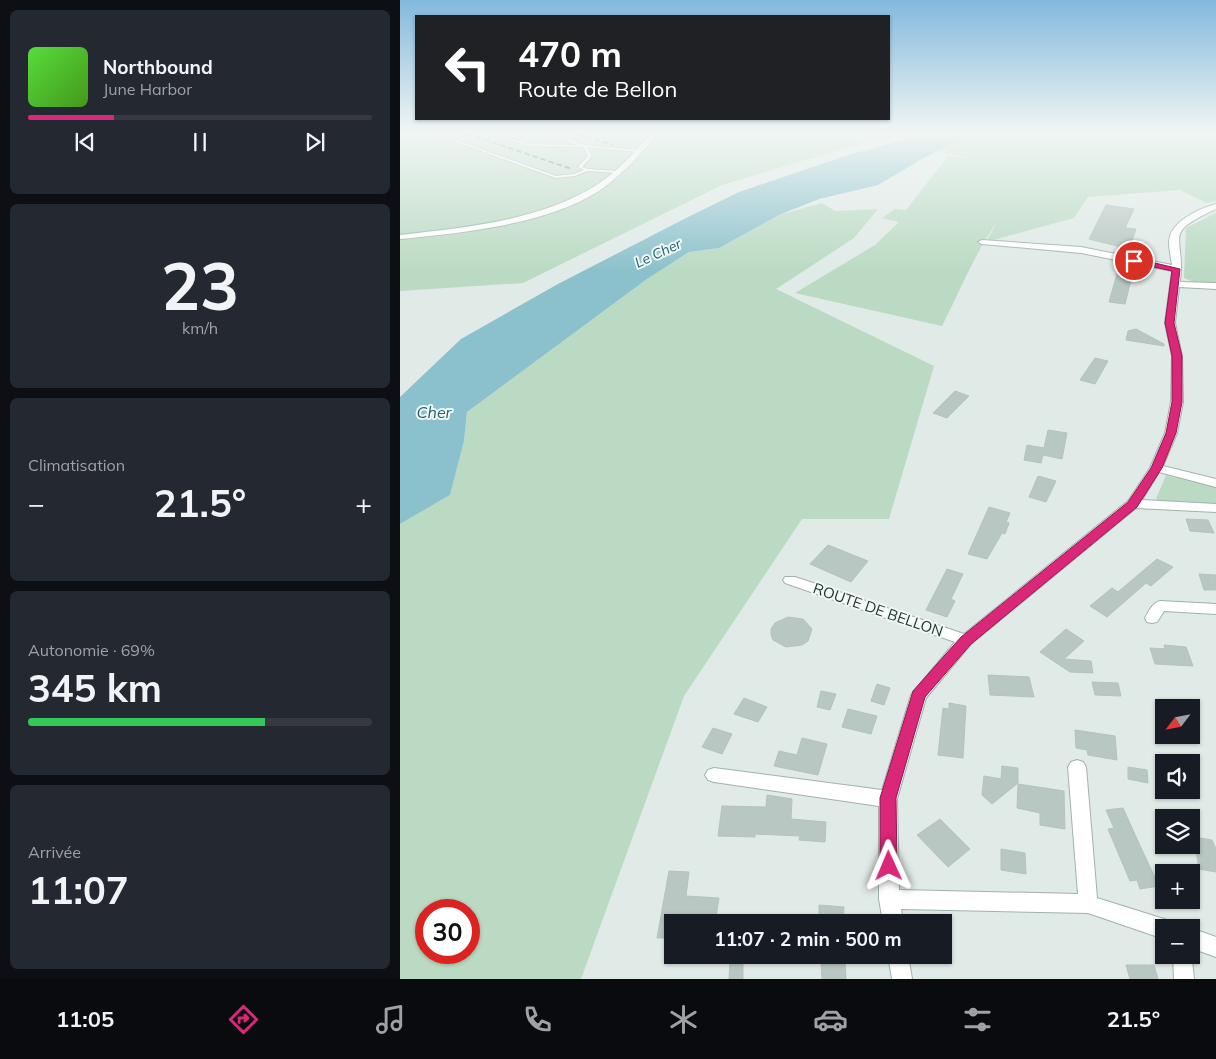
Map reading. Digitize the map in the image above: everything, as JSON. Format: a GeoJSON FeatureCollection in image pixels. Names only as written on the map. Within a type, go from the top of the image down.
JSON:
{"type":"FeatureCollection","features":[{"type":"Feature","properties":{"kind":"street"},"geometry":{"type":"LineString","coordinates":[[400,237],[486,225],[552,208],[601,185],[608,180]]}},
{"type":"Feature","properties":{"kind":"street","name":"ROUTE DE BELLON"},"geometry":{"type":"LineString","coordinates":[[892,914],[889,899],[888,798],[918,695],[966,640],[1132,504],[1156,468],[1171,433],[1177,402],[1177,356],[1170,323],[1176,269],[1173,240],[1178,227],[1194,216],[1216,206]]}},
{"type":"Feature","properties":{"kind":"street"},"geometry":{"type":"LineString","coordinates":[[982,242],[1081,250],[1176,269]]}},
{"type":"Feature","properties":{"kind":"street"},"geometry":{"type":"LineString","coordinates":[[1175,284],[1216,286]]}},
{"type":"Feature","properties":{"kind":"street"},"geometry":{"type":"LineString","coordinates":[[1156,468],[1216,483]]}},
{"type":"Feature","properties":{"kind":"street"},"geometry":{"type":"LineString","coordinates":[[1132,504],[1216,508]]}},
{"type":"Feature","properties":{"kind":"street","name":"ROUTE DE BELLON"},"geometry":{"type":"LineString","coordinates":[[790,580],[966,640]]}},
{"type":"Feature","properties":{"kind":"street"},"geometry":{"type":"LineString","coordinates":[[1152,618],[1160,606],[1216,609]]}},
{"type":"Feature","properties":{"kind":"street"},"geometry":{"type":"LineString","coordinates":[[1077,767],[1088,904]]}},
{"type":"Feature","properties":{"kind":"street"},"geometry":{"type":"LineString","coordinates":[[714,775],[888,798]]}},
{"type":"Feature","properties":{"kind":"street"},"geometry":{"type":"LineString","coordinates":[[889,899],[1088,904],[1155,926]]}},
{"type":"Feature","properties":{"kind":"street"},"geometry":{"type":"LineString","coordinates":[[1200,941],[1216,947]]}},
{"type":"Feature","properties":{"kind":"street"},"geometry":{"type":"LineString","coordinates":[[900,964],[902,979]]}},
{"type":"Feature","properties":{"kind":"street"},"geometry":{"type":"LineString","coordinates":[[1183,964],[1184,979]]}},
{"type":"Feature","properties":{"kind":"green space"},"geometry":{"type":"Polygon","coordinates":[[[400,180],[740,180],[722,185],[523,283],[400,291],[400,180]]]}},
{"type":"Feature","properties":{"kind":"green space"},"geometry":{"type":"Polygon","coordinates":[[[930,180],[1216,180],[1216,201],[1207,203],[1180,190],[1088,197],[1074,218],[986,242],[998,221],[975,259],[942,326],[795,293],[875,245],[899,222],[882,218],[895,209],[906,210],[930,180]]]}},
{"type":"Feature","properties":{"kind":"green space"},"geometry":{"type":"Polygon","coordinates":[[[822,203],[835,211],[878,209],[854,238],[776,289],[934,366],[889,519],[802,519],[684,696],[581,979],[400,979],[400,524],[450,495],[464,441],[467,412],[647,279],[689,252],[719,248],[779,215],[822,203]]]}},
{"type":"Feature","properties":{"kind":"green space"},"geometry":{"type":"Polygon","coordinates":[[[1216,213],[1216,283],[1194,282],[1184,278],[1186,228],[1216,213]]]}},
{"type":"Feature","properties":{"kind":"green space"},"geometry":{"type":"Polygon","coordinates":[[[1166,475],[1216,487],[1216,504],[1162,504],[1156,499],[1166,475]]]}},
{"type":"Feature","properties":{"kind":"water","name":"Cher"},"geometry":{"type":"Polygon","coordinates":[[[775,180],[887,180],[878,185],[819,199],[779,215],[719,248],[689,252],[647,279],[467,412],[464,441],[450,495],[400,524],[400,397],[461,339],[558,284],[739,192],[775,180]]]}},
{"type":"Feature","properties":{"kind":"building"},"geometry":{"type":"Polygon","coordinates":[[[1106,205],[1134,209],[1125,228],[1136,229],[1130,246],[1139,249],[1131,255],[1120,253],[1121,247],[1089,239],[1106,205]]]}},
{"type":"Feature","properties":{"kind":"building"},"geometry":{"type":"Polygon","coordinates":[[[1118,270],[1133,272],[1125,304],[1109,302],[1118,270]]]}},
{"type":"Feature","properties":{"kind":"building"},"geometry":{"type":"Polygon","coordinates":[[[1136,329],[1164,344],[1164,346],[1126,340],[1128,331],[1136,329]]]}},
{"type":"Feature","properties":{"kind":"building"},"geometry":{"type":"Polygon","coordinates":[[[1095,358],[1108,361],[1095,384],[1080,380],[1095,358]]]}},
{"type":"Feature","properties":{"kind":"building"},"geometry":{"type":"Polygon","coordinates":[[[955,391],[969,396],[947,418],[933,413],[955,391]]]}},
{"type":"Feature","properties":{"kind":"building"},"geometry":{"type":"Polygon","coordinates":[[[1048,430],[1067,433],[1062,459],[1043,455],[1041,463],[1024,460],[1027,445],[1044,448],[1048,430]]]}},
{"type":"Feature","properties":{"kind":"building"},"geometry":{"type":"Polygon","coordinates":[[[1038,476],[1056,481],[1046,502],[1029,497],[1038,476]]]}},
{"type":"Feature","properties":{"kind":"building"},"geometry":{"type":"Polygon","coordinates":[[[989,507],[1010,513],[1006,522],[1009,523],[1005,534],[1002,533],[987,559],[968,554],[989,507]]]}},
{"type":"Feature","properties":{"kind":"building"},"geometry":{"type":"Polygon","coordinates":[[[1186,519],[1208,520],[1214,533],[1190,531],[1186,519]]]}},
{"type":"Feature","properties":{"kind":"building"},"geometry":{"type":"Polygon","coordinates":[[[828,545],[868,561],[851,582],[810,564],[828,545]]]}},
{"type":"Feature","properties":{"kind":"building"},"geometry":{"type":"Polygon","coordinates":[[[1157,559],[1173,567],[1151,586],[1146,583],[1107,617],[1090,606],[1112,588],[1118,592],[1157,559]]]}},
{"type":"Feature","properties":{"kind":"building"},"geometry":{"type":"Polygon","coordinates":[[[947,569],[963,574],[951,599],[955,601],[947,617],[926,610],[947,569]]]}},
{"type":"Feature","properties":{"kind":"building"},"geometry":{"type":"Polygon","coordinates":[[[1199,574],[1216,575],[1216,590],[1204,590],[1199,574]]]}},
{"type":"Feature","properties":{"kind":"building"},"geometry":{"type":"Polygon","coordinates":[[[788,617],[803,619],[812,629],[808,641],[802,645],[786,647],[773,640],[771,629],[775,623],[788,617]]]}},
{"type":"Feature","properties":{"kind":"building"},"geometry":{"type":"Polygon","coordinates":[[[1066,629],[1084,641],[1064,659],[1091,661],[1093,673],[1070,672],[1040,652],[1066,629]]]}},
{"type":"Feature","properties":{"kind":"building"},"geometry":{"type":"Polygon","coordinates":[[[1164,645],[1186,647],[1193,666],[1155,664],[1150,648],[1165,649],[1164,645]]]}},
{"type":"Feature","properties":{"kind":"building"},"geometry":{"type":"Polygon","coordinates":[[[988,675],[1029,677],[1034,697],[990,695],[988,675]]]}},
{"type":"Feature","properties":{"kind":"building"},"geometry":{"type":"Polygon","coordinates":[[[1092,682],[1118,683],[1121,696],[1095,695],[1092,682]]]}},
{"type":"Feature","properties":{"kind":"building"},"geometry":{"type":"Polygon","coordinates":[[[877,684],[890,688],[884,705],[871,701],[877,684]]]}},
{"type":"Feature","properties":{"kind":"building"},"geometry":{"type":"Polygon","coordinates":[[[821,691],[836,694],[830,710],[817,707],[821,691]]]}},
{"type":"Feature","properties":{"kind":"building"},"geometry":{"type":"Polygon","coordinates":[[[744,698],[767,707],[758,722],[734,714],[744,698]]]}},
{"type":"Feature","properties":{"kind":"building"},"geometry":{"type":"Polygon","coordinates":[[[949,703],[966,706],[963,758],[938,755],[943,708],[949,709],[949,703]]]}},
{"type":"Feature","properties":{"kind":"building"},"geometry":{"type":"Polygon","coordinates":[[[848,709],[877,716],[871,734],[842,727],[848,709]]]}},
{"type":"Feature","properties":{"kind":"building"},"geometry":{"type":"Polygon","coordinates":[[[713,728],[732,734],[722,754],[702,747],[713,728]]]}},
{"type":"Feature","properties":{"kind":"building"},"geometry":{"type":"Polygon","coordinates":[[[1075,730],[1115,736],[1117,760],[1088,755],[1087,750],[1076,748],[1075,730]]]}},
{"type":"Feature","properties":{"kind":"building"},"geometry":{"type":"Polygon","coordinates":[[[802,738],[827,744],[818,775],[774,766],[779,751],[797,755],[802,738]]]}},
{"type":"Feature","properties":{"kind":"building"},"geometry":{"type":"Polygon","coordinates":[[[1002,766],[1018,768],[1018,783],[992,804],[982,795],[984,776],[1001,779],[1002,766]]]}},
{"type":"Feature","properties":{"kind":"building"},"geometry":{"type":"Polygon","coordinates":[[[1128,767],[1147,770],[1148,783],[1128,779],[1128,767]]]}},
{"type":"Feature","properties":{"kind":"building"},"geometry":{"type":"Polygon","coordinates":[[[1018,784],[1064,791],[1065,829],[1040,825],[1040,813],[1017,808],[1018,784]]]}},
{"type":"Feature","properties":{"kind":"building"},"geometry":{"type":"Polygon","coordinates":[[[767,795],[792,799],[791,819],[826,822],[825,842],[799,840],[800,836],[755,834],[755,837],[718,836],[722,806],[766,807],[767,795]]]}},
{"type":"Feature","properties":{"kind":"building"},"geometry":{"type":"Polygon","coordinates":[[[1123,808],[1155,877],[1155,887],[1140,889],[1137,880],[1130,881],[1108,829],[1114,828],[1106,810],[1123,808]]]}},
{"type":"Feature","properties":{"kind":"building"},"geometry":{"type":"Polygon","coordinates":[[[940,819],[970,849],[948,867],[917,835],[940,819]]]}},
{"type":"Feature","properties":{"kind":"building"},"geometry":{"type":"Polygon","coordinates":[[[1200,838],[1212,840],[1216,849],[1216,872],[1200,869],[1200,864],[1198,864],[1197,854],[1200,854],[1200,838]]]}},
{"type":"Feature","properties":{"kind":"building"},"geometry":{"type":"Polygon","coordinates":[[[1001,849],[1025,853],[1026,874],[1001,870],[1001,849]]]}},
{"type":"Feature","properties":{"kind":"building"},"geometry":{"type":"Polygon","coordinates":[[[669,871],[689,872],[686,896],[719,898],[716,914],[664,914],[664,938],[657,938],[669,871]]]}},
{"type":"Feature","properties":{"kind":"building"},"geometry":{"type":"Polygon","coordinates":[[[819,905],[844,907],[844,914],[819,914],[819,905]]]}},
{"type":"Feature","properties":{"kind":"building"},"geometry":{"type":"Polygon","coordinates":[[[730,964],[743,964],[743,979],[729,979],[730,964]]]}},
{"type":"Feature","properties":{"kind":"building"},"geometry":{"type":"Polygon","coordinates":[[[821,964],[845,964],[846,979],[822,979],[821,964]]]}},
{"type":"Feature","properties":{"kind":"building"},"geometry":{"type":"Polygon","coordinates":[[[1126,965],[1154,965],[1158,979],[1130,979],[1126,965]]]}},
{"type":"Feature","properties":{"kind":"route"},"geometry":{"type":"LineString","coordinates":[[889,866],[888,798],[918,695],[966,640],[1132,504],[1156,468],[1171,433],[1177,402],[1177,356],[1170,323],[1176,269],[1134,261]]}},
{"type":"Feature","properties":{"kind":"water label","name":"Le Cher"},"geometry":{"type":"Point","coordinates":[658,253]}}]}
